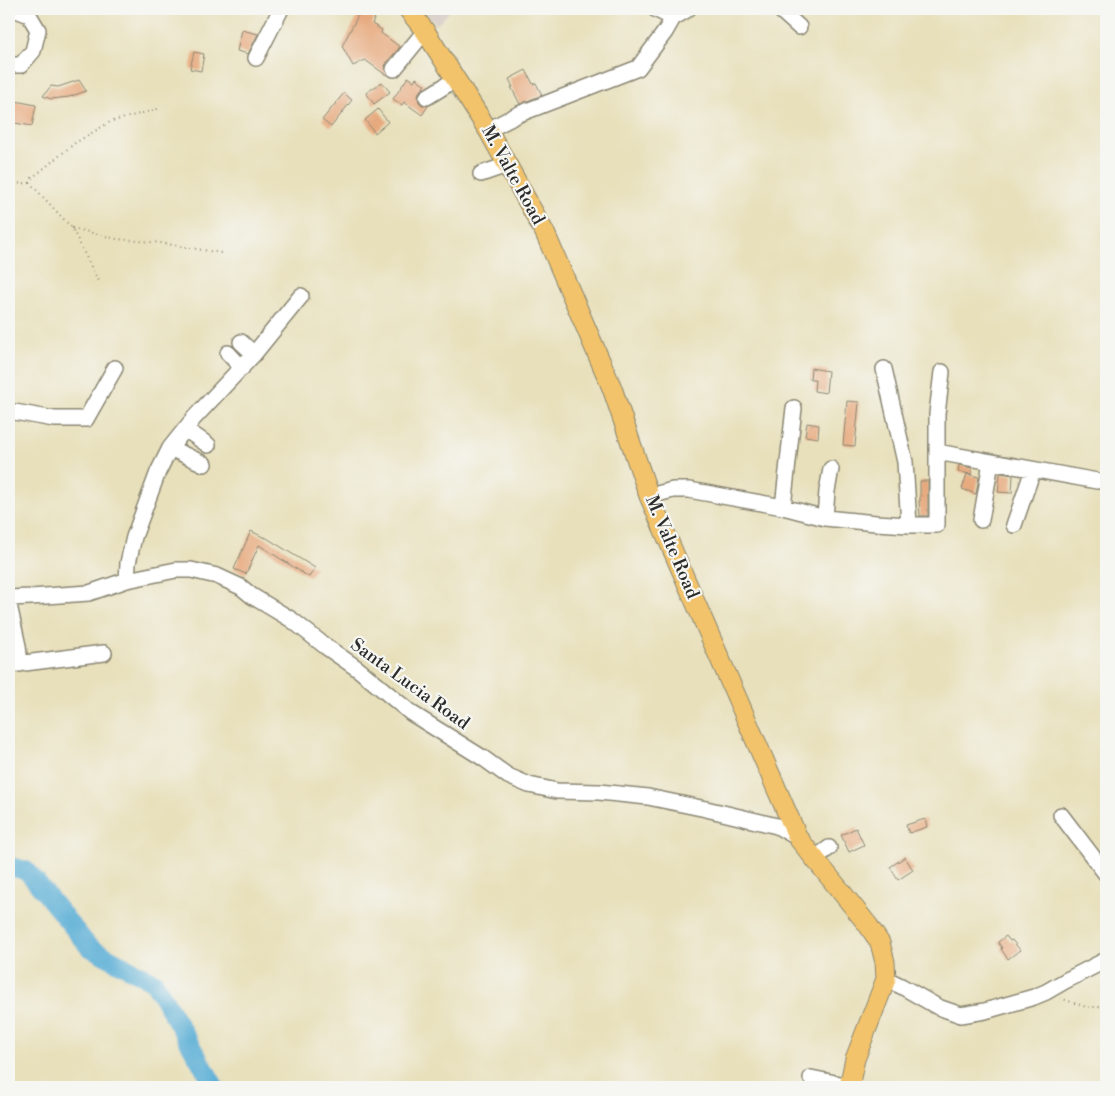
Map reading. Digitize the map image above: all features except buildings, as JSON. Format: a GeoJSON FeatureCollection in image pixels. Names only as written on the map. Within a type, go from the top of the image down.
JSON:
{"type":"FeatureCollection","features":[{"type":"Feature","properties":{"kind":"main road","name":"M. Valte Road"},"geometry":{"type":"LineString","coordinates":[[408,9],[425,31],[488,130],[545,233],[612,388],[649,496],[798,838],[822,853],[880,944],[885,962],[886,979],[855,1059],[849,1087]]}},
{"type":"Feature","properties":{"kind":"street"},"geometry":{"type":"LineString","coordinates":[[9,65],[20,65],[34,51],[38,30],[29,15],[14,9]]}},
{"type":"Feature","properties":{"kind":"street"},"geometry":{"type":"LineString","coordinates":[[256,58],[281,9]]}},
{"type":"Feature","properties":{"kind":"street"},"geometry":{"type":"LineString","coordinates":[[655,9],[673,18]]}},
{"type":"Feature","properties":{"kind":"street"},"geometry":{"type":"LineString","coordinates":[[488,130],[519,114],[638,68],[673,18],[688,9]]}},
{"type":"Feature","properties":{"kind":"street"},"geometry":{"type":"LineString","coordinates":[[779,9],[799,28]]}},
{"type":"Feature","properties":{"kind":"street"},"geometry":{"type":"LineString","coordinates":[[394,69],[425,31]]}},
{"type":"Feature","properties":{"kind":"street"},"geometry":{"type":"LineString","coordinates":[[427,97],[456,78]]}},
{"type":"Feature","properties":{"kind":"street"},"geometry":{"type":"LineString","coordinates":[[481,174],[507,165]]}},
{"type":"Feature","properties":{"kind":"street"},"geometry":{"type":"LineString","coordinates":[[127,580],[128,564],[134,537],[158,472],[170,448],[194,418],[242,368],[301,296]]}},
{"type":"Feature","properties":{"kind":"street"},"geometry":{"type":"LineString","coordinates":[[241,342],[254,354]]}},
{"type":"Feature","properties":{"kind":"street"},"geometry":{"type":"LineString","coordinates":[[228,353],[242,368]]}},
{"type":"Feature","properties":{"kind":"street"},"geometry":{"type":"LineString","coordinates":[[9,411],[54,419],[86,419],[115,368]]}},
{"type":"Feature","properties":{"kind":"street"},"geometry":{"type":"LineString","coordinates":[[884,369],[905,462],[909,525]]}},
{"type":"Feature","properties":{"kind":"street"},"geometry":{"type":"LineString","coordinates":[[649,496],[673,490],[689,490],[824,518],[876,523],[936,525],[937,414],[942,372]]}},
{"type":"Feature","properties":{"kind":"street"},"geometry":{"type":"LineString","coordinates":[[783,508],[794,408]]}},
{"type":"Feature","properties":{"kind":"street"},"geometry":{"type":"LineString","coordinates":[[185,429],[208,445]]}},
{"type":"Feature","properties":{"kind":"street"},"geometry":{"type":"LineString","coordinates":[[170,448],[204,464]]}},
{"type":"Feature","properties":{"kind":"street"},"geometry":{"type":"LineString","coordinates":[[937,452],[1097,482]]}},
{"type":"Feature","properties":{"kind":"street"},"geometry":{"type":"LineString","coordinates":[[981,520],[991,462]]}},
{"type":"Feature","properties":{"kind":"street"},"geometry":{"type":"LineString","coordinates":[[824,518],[831,469]]}},
{"type":"Feature","properties":{"kind":"street"},"geometry":{"type":"LineString","coordinates":[[1014,525],[1033,470]]}},
{"type":"Feature","properties":{"kind":"street","name":"Santa Lucia Road"},"geometry":{"type":"LineString","coordinates":[[9,598],[89,593],[127,580],[176,570],[191,570],[217,576],[241,587],[252,596],[292,620],[358,668],[411,713],[508,776],[529,785],[556,791],[599,792],[648,797],[777,826],[798,838]]}},
{"type":"Feature","properties":{"kind":"street"},"geometry":{"type":"LineString","coordinates":[[9,605],[18,646],[14,665],[104,653]]}},
{"type":"Feature","properties":{"kind":"street"},"geometry":{"type":"LineString","coordinates":[[1060,815],[1106,874]]}},
{"type":"Feature","properties":{"kind":"street"},"geometry":{"type":"LineString","coordinates":[[886,979],[938,1007],[961,1015],[985,1012],[1034,997],[1106,960]]}},
{"type":"Feature","properties":{"kind":"street"},"geometry":{"type":"LineString","coordinates":[[811,1078],[849,1087]]}},
{"type":"Feature","properties":{"kind":"path"},"geometry":{"type":"LineString","coordinates":[[30,182],[32,178],[75,143],[110,122],[161,108]]}},
{"type":"Feature","properties":{"kind":"path"},"geometry":{"type":"LineString","coordinates":[[9,184],[30,182]]}},
{"type":"Feature","properties":{"kind":"path"},"geometry":{"type":"LineString","coordinates":[[30,182],[72,228],[98,281]]}},
{"type":"Feature","properties":{"kind":"path"},"geometry":{"type":"LineString","coordinates":[[72,228],[117,239],[160,243],[221,253]]}},
{"type":"Feature","properties":{"kind":"path"},"geometry":{"type":"LineString","coordinates":[[1046,992],[1056,997],[1106,1011]]}},
{"type":"Feature","properties":{"kind":"shaded area"},"geometry":{"type":"Polygon","coordinates":[[[422,9],[452,9],[437,25],[422,9]]]}},
{"type":"Feature","properties":{"kind":"waterway"},"geometry":{"type":"LineString","coordinates":[[9,866],[27,871],[89,947],[154,982],[215,1087]]}}]}
